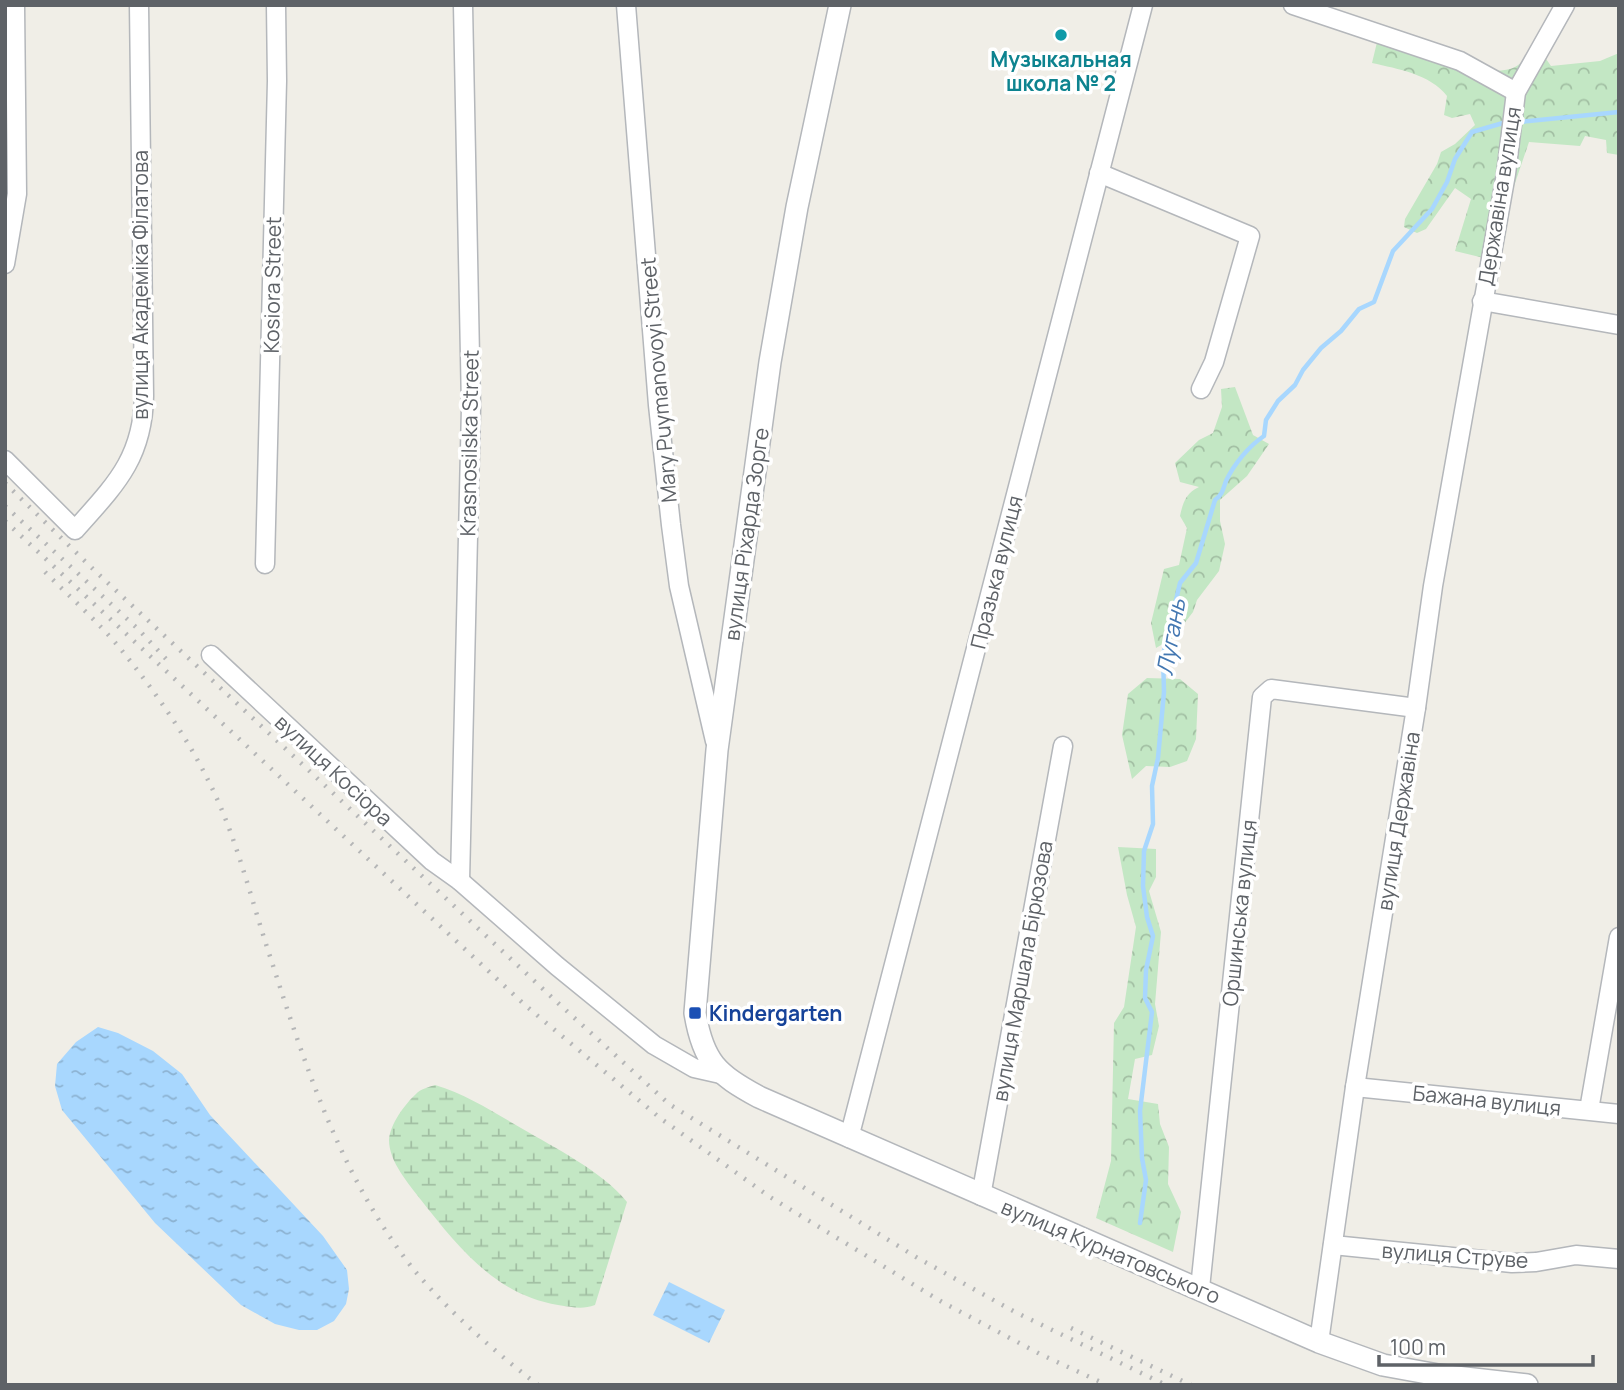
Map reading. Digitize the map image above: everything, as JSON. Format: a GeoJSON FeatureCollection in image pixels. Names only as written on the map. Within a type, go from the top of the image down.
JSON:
{"type":"FeatureCollection","features":[{"type":"Feature","properties":{"kind":"street"},"geometry":{"type":"LineString","coordinates":[[5,264],[17,194],[15,5]]}},
{"type":"Feature","properties":{"kind":"street","name":"вулиця Академіка Філатова"},"geometry":{"type":"LineString","coordinates":[[5,460],[75,530],[130,463],[144,417],[139,5]]}},
{"type":"Feature","properties":{"kind":"street","name":"Kosiora Street"},"geometry":{"type":"LineString","coordinates":[[265,564],[277,80],[276,5]]}},
{"type":"Feature","properties":{"kind":"street","name":"Krasnosilska Street"},"geometry":{"type":"LineString","coordinates":[[460,881],[471,407],[463,5]]}},
{"type":"Feature","properties":{"kind":"street","name":"Mary Puymanovoyi Street"},"geometry":{"type":"LineString","coordinates":[[626,5],[658,405],[671,525],[679,586],[717,750]]}},
{"type":"Feature","properties":{"kind":"street","name":"вулиця Ріхарда Зорге"},"geometry":{"type":"LineString","coordinates":[[719,1070],[699,1039],[695,1013],[717,750],[770,362],[797,208],[840,5]]}},
{"type":"Feature","properties":{"kind":"street","name":"Празька вулиця"},"geometry":{"type":"LineString","coordinates":[[849,1138],[1143,5]]}},
{"type":"Feature","properties":{"kind":"street"},"geometry":{"type":"LineString","coordinates":[[1293,5],[1460,61],[1516,92],[1565,5]]}},
{"type":"Feature","properties":{"kind":"street","name":"Державіна вулиця"},"geometry":{"type":"LineString","coordinates":[[1482,301],[1506,174],[1516,92]]}},
{"type":"Feature","properties":{"kind":"street"},"geometry":{"type":"LineString","coordinates":[[1099,173],[1250,236],[1216,355],[1201,389]]}},
{"type":"Feature","properties":{"kind":"street"},"geometry":{"type":"LineString","coordinates":[[1482,301],[1619,325]]}},
{"type":"Feature","properties":{"kind":"street","name":"вулиця Державіна"},"geometry":{"type":"LineString","coordinates":[[1319,1342],[1355,1087],[1433,586],[1482,301]]}},
{"type":"Feature","properties":{"kind":"street","name":"вулиця Косіора"},"geometry":{"type":"LineString","coordinates":[[211,656],[432,861],[460,881],[557,966],[654,1045],[694,1068],[719,1070]]}},
{"type":"Feature","properties":{"kind":"street","name":"Оршинська вулиця"},"geometry":{"type":"LineString","coordinates":[[1200,1288],[1262,697],[1271,689],[1416,708]]}},
{"type":"Feature","properties":{"kind":"street","name":"вулиця Маршала Бірюзова"},"geometry":{"type":"LineString","coordinates":[[981,1196],[1063,746]]}},
{"type":"Feature","properties":{"kind":"street"},"geometry":{"type":"LineString","coordinates":[[1589,1110],[1619,937]]}},
{"type":"Feature","properties":{"kind":"street","name":"вулиця Курнатовського"},"geometry":{"type":"LineString","coordinates":[[719,1070],[759,1097],[849,1138],[1200,1288],[1319,1342],[1383,1365],[1438,1375],[1527,1385]]}},
{"type":"Feature","properties":{"kind":"street","name":"Бажана вулиця"},"geometry":{"type":"LineString","coordinates":[[1355,1087],[1619,1114]]}},
{"type":"Feature","properties":{"kind":"street","name":"вулиця Струве"},"geometry":{"type":"LineString","coordinates":[[1333,1245],[1512,1263],[1576,1255],[1619,1259]]}},
{"type":"Feature","properties":{"kind":"green space"},"geometry":{"type":"Polygon","coordinates":[[[1378,38],[1447,62],[1486,70],[1515,67],[1532,52],[1544,56],[1551,66],[1600,61],[1619,53],[1619,155],[1607,153],[1606,140],[1585,136],[1580,146],[1529,142],[1513,189],[1502,194],[1488,259],[1455,251],[1471,199],[1455,188],[1426,229],[1417,233],[1404,227],[1405,219],[1437,164],[1441,152],[1455,144],[1475,125],[1470,114],[1452,118],[1444,115],[1447,96],[1432,82],[1372,63],[1378,38]]]}},
{"type":"Feature","properties":{"kind":"green space"},"geometry":{"type":"Polygon","coordinates":[[[1235,387],[1253,435],[1269,444],[1247,476],[1220,500],[1220,521],[1225,544],[1219,571],[1173,638],[1156,648],[1151,623],[1164,569],[1179,565],[1187,528],[1180,516],[1181,511],[1188,495],[1199,487],[1180,482],[1175,463],[1199,440],[1213,433],[1222,407],[1221,389],[1235,387]]]}},
{"type":"Feature","properties":{"kind":"green space"},"geometry":{"type":"Polygon","coordinates":[[[1147,678],[1180,679],[1198,694],[1196,739],[1187,761],[1170,767],[1146,766],[1132,779],[1122,735],[1128,694],[1147,678]]]}},
{"type":"Feature","properties":{"kind":"green space"},"geometry":{"type":"Polygon","coordinates":[[[1118,847],[1156,849],[1156,877],[1149,891],[1161,932],[1155,1004],[1159,1026],[1152,1055],[1135,1059],[1128,1099],[1158,1104],[1160,1124],[1169,1147],[1168,1184],[1181,1212],[1173,1252],[1096,1218],[1111,1161],[1114,1023],[1124,1007],[1136,927],[1118,847]]]}},
{"type":"Feature","properties":{"kind":"green space"},"geometry":{"type":"Polygon","coordinates":[[[435,1085],[458,1093],[563,1152],[605,1180],[627,1202],[595,1305],[577,1308],[536,1300],[497,1280],[464,1251],[406,1180],[392,1156],[389,1140],[392,1127],[412,1098],[420,1091],[435,1085]]]}},
{"type":"Feature","properties":{"kind":"water"},"geometry":{"type":"Polygon","coordinates":[[[98,1027],[118,1033],[153,1051],[182,1074],[210,1115],[323,1236],[347,1270],[349,1289],[346,1304],[334,1321],[317,1330],[299,1330],[275,1324],[241,1305],[155,1223],[62,1110],[55,1086],[57,1064],[76,1042],[98,1027]]]}},
{"type":"Feature","properties":{"kind":"water"},"geometry":{"type":"Polygon","coordinates":[[[669,1282],[725,1310],[709,1343],[653,1315],[669,1282]]]}},
{"type":"Feature","properties":{"kind":"waterway","name":"Лугань"},"geometry":{"type":"LineString","coordinates":[[1520,122],[1619,112]]}},
{"type":"Feature","properties":{"kind":"waterway","name":"Лугань"},"geometry":{"type":"LineString","coordinates":[[1140,1223],[1146,1180],[1140,1111],[1152,1012],[1145,998],[1146,970],[1153,936],[1147,917],[1143,886],[1144,851],[1153,824],[1152,786],[1158,758],[1164,692],[1163,655],[1180,583],[1196,563],[1215,500],[1238,462],[1264,436],[1266,420],[1278,401],[1295,385],[1321,348],[1341,331],[1359,309],[1374,302],[1393,251],[1432,209],[1447,182],[1455,159],[1472,132],[1503,123]]}},
{"type":"Feature","properties":{"kind":"railway"},"geometry":{"type":"LineString","coordinates":[[5,483],[94,570],[669,1104],[916,1257],[1015,1312],[1166,1385]]}},
{"type":"Feature","properties":{"kind":"railway"},"geometry":{"type":"LineString","coordinates":[[5,506],[138,629],[167,660]]}},
{"type":"Feature","properties":{"kind":"railway"},"geometry":{"type":"LineString","coordinates":[[5,521],[526,1006],[660,1118],[770,1197],[942,1302],[1040,1354],[1107,1385]]}},
{"type":"Feature","properties":{"kind":"railway"},"geometry":{"type":"LineString","coordinates":[[45,572],[119,647],[169,713],[201,766],[234,843],[294,1030],[325,1114],[364,1195],[387,1233],[414,1270],[442,1301],[489,1345],[538,1385]]}},
{"type":"Feature","properties":{"kind":"railway"},"geometry":{"type":"LineString","coordinates":[[1071,1328],[1191,1385]]}},
{"type":"Feature","properties":{"kind":"place","name":"Музыкальная школа № 2"},"geometry":{"type":"Point","coordinates":[1061,35]}},
{"type":"Feature","properties":{"kind":"place","name":"Kindergarten"},"geometry":{"type":"Point","coordinates":[695,1013]}}]}
